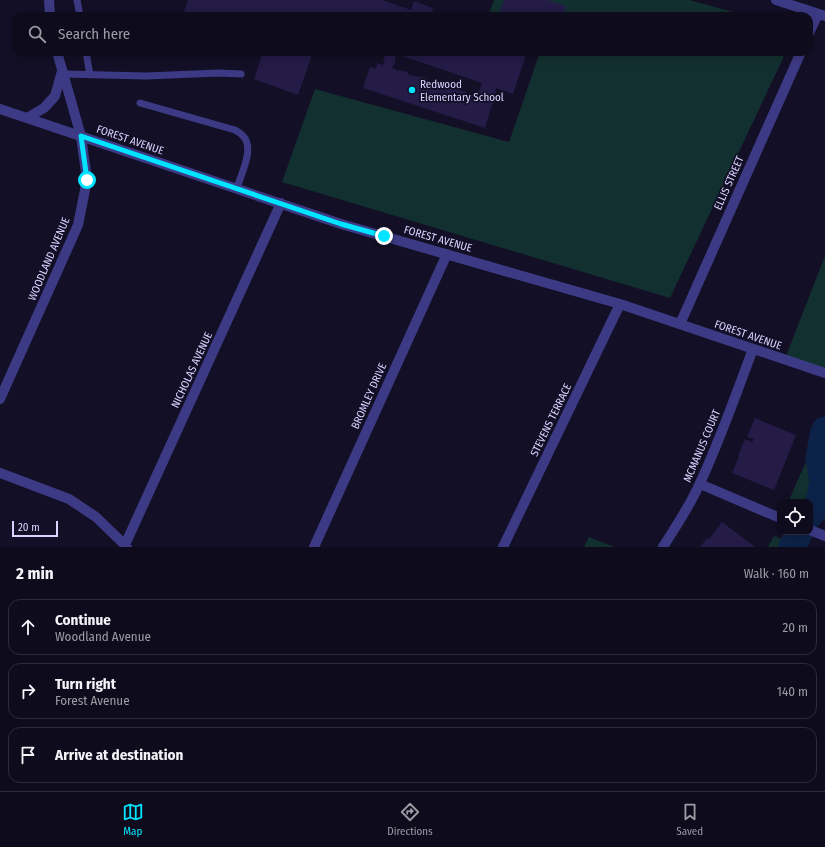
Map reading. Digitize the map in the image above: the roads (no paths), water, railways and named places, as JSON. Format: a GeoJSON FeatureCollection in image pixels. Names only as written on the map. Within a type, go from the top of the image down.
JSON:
{"type":"FeatureCollection","features":[{"type":"Feature","properties":{"kind":"street"},"geometry":{"type":"LineString","coordinates":[[50,0],[50,12]]}},
{"type":"Feature","properties":{"kind":"street"},"geometry":{"type":"LineString","coordinates":[[776,0],[812,12]]}},
{"type":"Feature","properties":{"kind":"street"},"geometry":{"type":"LineString","coordinates":[[813,27],[821,15]]}},
{"type":"Feature","properties":{"kind":"street","name":"WOODLAND AVENUE"},"geometry":{"type":"LineString","coordinates":[[0,399],[78,225],[87,180],[81,136],[58,56]]}},
{"type":"Feature","properties":{"kind":"street","name":"ELLIS STREET"},"geometry":{"type":"LineString","coordinates":[[680,324],[799,56]]}},
{"type":"Feature","properties":{"kind":"street"},"geometry":{"type":"LineString","coordinates":[[27,118],[44,108],[55,96],[63,71]]}},
{"type":"Feature","properties":{"kind":"street","name":"FOREST AVENUE"},"geometry":{"type":"LineString","coordinates":[[0,109],[341,224],[620,304],[825,373]]}},
{"type":"Feature","properties":{"kind":"street","name":"NICHOLAS AVENUE"},"geometry":{"type":"LineString","coordinates":[[126,546],[281,204]]}},
{"type":"Feature","properties":{"kind":"street","name":"BROMLEY DRIVE"},"geometry":{"type":"LineString","coordinates":[[314,547],[447,254]]}},
{"type":"Feature","properties":{"kind":"street","name":"STEVENS TERRACE"},"geometry":{"type":"LineString","coordinates":[[504,547],[620,304]]}},
{"type":"Feature","properties":{"kind":"street","name":"MCMANUS COURT"},"geometry":{"type":"LineString","coordinates":[[663,547],[688,507],[700,484],[726,422],[753,349]]}},
{"type":"Feature","properties":{"kind":"street"},"geometry":{"type":"LineString","coordinates":[[0,473],[69,499],[96,516],[126,546]]}},
{"type":"Feature","properties":{"kind":"street"},"geometry":{"type":"LineString","coordinates":[[700,484],[777,517]]}},
{"type":"Feature","properties":{"kind":"street"},"geometry":{"type":"LineString","coordinates":[[813,531],[825,536]]}},
{"type":"Feature","properties":{"kind":"lane"},"geometry":{"type":"LineString","coordinates":[[77,0],[79,12]]}},
{"type":"Feature","properties":{"kind":"lane"},"geometry":{"type":"LineString","coordinates":[[87,56],[90,75]]}},
{"type":"Feature","properties":{"kind":"lane"},"geometry":{"type":"LineString","coordinates":[[63,71],[90,75],[146,76],[219,73],[241,74]]}},
{"type":"Feature","properties":{"kind":"lane"},"geometry":{"type":"LineString","coordinates":[[140,103],[235,130],[244,136],[248,144],[248,157],[237,188]]}},
{"type":"Feature","properties":{"kind":"waterway"},"geometry":{"type":"LineString","coordinates":[[813,511],[819,502],[823,482],[819,458],[825,430]]}},
{"type":"Feature","properties":{"kind":"waterway"},"geometry":{"type":"LineString","coordinates":[[792,547],[798,535]]}},
{"type":"Feature","properties":{"kind":"place","name":"Redwood Elementary School"},"geometry":{"type":"Point","coordinates":[412,90]}}]}
